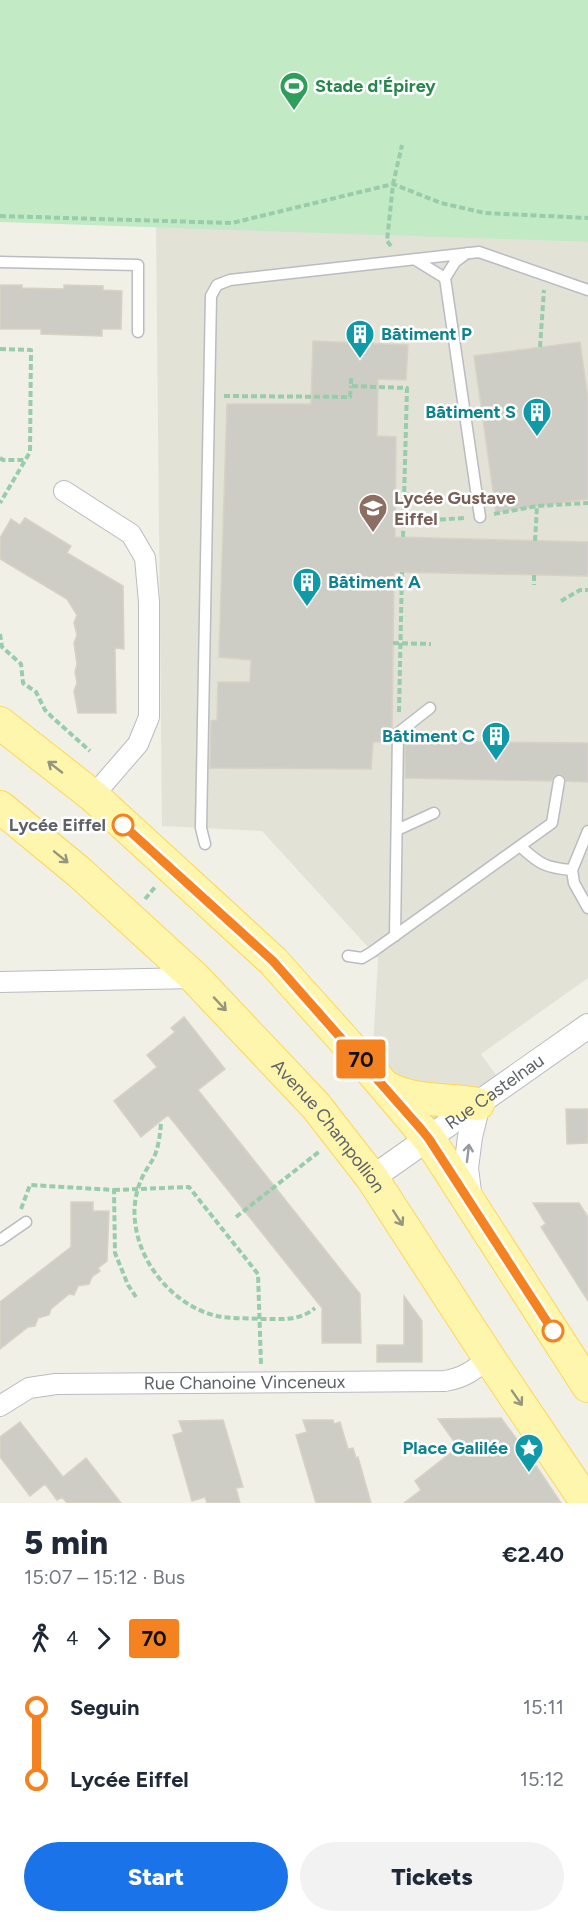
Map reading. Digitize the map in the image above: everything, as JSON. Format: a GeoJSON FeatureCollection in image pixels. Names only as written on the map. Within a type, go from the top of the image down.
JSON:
{"type":"FeatureCollection","features":[{"type":"Feature","properties":{"kind":"main road"},"geometry":{"type":"LineString","coordinates":[[0,723],[93,796],[273,961],[386,1088],[429,1139],[588,1386]]}},
{"type":"Feature","properties":{"kind":"main road","name":"Avenue Champollion"},"geometry":{"type":"LineString","coordinates":[[0,807],[79,872],[195,978],[316,1107],[372,1178],[587,1503]]}},
{"type":"Feature","properties":{"kind":"main road"},"geometry":{"type":"LineString","coordinates":[[386,1088],[423,1100],[478,1104]]}},
{"type":"Feature","properties":{"kind":"street"},"geometry":{"type":"LineString","coordinates":[[64,491],[131,534],[145,558],[149,602],[149,717],[138,744],[93,796]]}},
{"type":"Feature","properties":{"kind":"street"},"geometry":{"type":"LineString","coordinates":[[0,982],[195,978]]}},
{"type":"Feature","properties":{"kind":"street","name":"Rue Castelnau"},"geometry":{"type":"LineString","coordinates":[[372,1178],[588,1026]]}},
{"type":"Feature","properties":{"kind":"street"},"geometry":{"type":"LineString","coordinates":[[470,1203],[466,1168],[478,1104]]}},
{"type":"Feature","properties":{"kind":"street","name":"Rue Chanoine Vinceneux"},"geometry":{"type":"LineString","coordinates":[[0,1406],[29,1388],[56,1384],[445,1382],[459,1379],[470,1373],[489,1358]]}},
{"type":"Feature","properties":{"kind":"lane"},"geometry":{"type":"LineString","coordinates":[[469,252],[455,262],[445,278],[480,517]]}},
{"type":"Feature","properties":{"kind":"lane"},"geometry":{"type":"LineString","coordinates":[[205,844],[201,828],[211,296],[217,285],[230,280],[479,252],[588,290]]}},
{"type":"Feature","properties":{"kind":"lane"},"geometry":{"type":"LineString","coordinates":[[414,259],[445,278]]}},
{"type":"Feature","properties":{"kind":"lane"},"geometry":{"type":"LineString","coordinates":[[0,262],[138,265],[138,332]]}},
{"type":"Feature","properties":{"kind":"lane"},"geometry":{"type":"LineString","coordinates":[[395,936],[398,733],[430,708]]}},
{"type":"Feature","properties":{"kind":"lane"},"geometry":{"type":"LineString","coordinates":[[348,956],[362,958],[552,823],[559,781]]}},
{"type":"Feature","properties":{"kind":"lane"},"geometry":{"type":"LineString","coordinates":[[397,830],[434,813]]}},
{"type":"Feature","properties":{"kind":"lane"},"geometry":{"type":"LineString","coordinates":[[588,831],[572,870],[574,883],[588,908]]}},
{"type":"Feature","properties":{"kind":"lane"},"geometry":{"type":"LineString","coordinates":[[520,846],[537,862],[551,868],[572,870]]}},
{"type":"Feature","properties":{"kind":"lane"},"geometry":{"type":"LineString","coordinates":[[0,1240],[26,1222]]}},
{"type":"Feature","properties":{"kind":"path"},"geometry":{"type":"LineString","coordinates":[[402,145],[393,184],[387,241],[394,250],[414,259]]}},
{"type":"Feature","properties":{"kind":"path"},"geometry":{"type":"LineString","coordinates":[[0,216],[232,223],[393,184],[441,203],[485,213],[588,218]]}},
{"type":"Feature","properties":{"kind":"path"},"geometry":{"type":"LineString","coordinates":[[540,347],[545,274]]}},
{"type":"Feature","properties":{"kind":"path"},"geometry":{"type":"LineString","coordinates":[[0,349],[32,350],[30,452],[0,503]]}},
{"type":"Feature","properties":{"kind":"path"},"geometry":{"type":"LineString","coordinates":[[210,396],[350,398],[351,378]]}},
{"type":"Feature","properties":{"kind":"path"},"geometry":{"type":"LineString","coordinates":[[351,386],[407,388],[403,537]]}},
{"type":"Feature","properties":{"kind":"path"},"geometry":{"type":"LineString","coordinates":[[0,458],[26,460]]}},
{"type":"Feature","properties":{"kind":"path"},"geometry":{"type":"LineString","coordinates":[[395,522],[480,517],[537,506],[588,504]]}},
{"type":"Feature","properties":{"kind":"path"},"geometry":{"type":"LineString","coordinates":[[535,541],[537,506]]}},
{"type":"Feature","properties":{"kind":"path"},"geometry":{"type":"LineString","coordinates":[[398,733],[402,572]]}},
{"type":"Feature","properties":{"kind":"path"},"geometry":{"type":"LineString","coordinates":[[534,575],[534,585]]}},
{"type":"Feature","properties":{"kind":"path"},"geometry":{"type":"LineString","coordinates":[[561,601],[580,590],[588,590]]}},
{"type":"Feature","properties":{"kind":"path"},"geometry":{"type":"LineString","coordinates":[[0,634],[3,647],[21,664],[23,683],[36,692],[45,710],[90,751]]}},
{"type":"Feature","properties":{"kind":"path"},"geometry":{"type":"LineString","coordinates":[[393,643],[431,644]]}},
{"type":"Feature","properties":{"kind":"path"},"geometry":{"type":"LineString","coordinates":[[129,917],[172,869]]}},
{"type":"Feature","properties":{"kind":"path"},"geometry":{"type":"LineString","coordinates":[[161,1125],[156,1154],[137,1190],[134,1210],[135,1223],[148,1264],[172,1292],[201,1310],[218,1316],[297,1319],[315,1308]]}},
{"type":"Feature","properties":{"kind":"path"},"geometry":{"type":"LineString","coordinates":[[236,1217],[339,1136]]}},
{"type":"Feature","properties":{"kind":"path"},"geometry":{"type":"LineString","coordinates":[[26,1222],[21,1211],[30,1185],[114,1190],[189,1186],[258,1274],[262,1383]]}},
{"type":"Feature","properties":{"kind":"path"},"geometry":{"type":"LineString","coordinates":[[114,1190],[115,1253],[135,1297]]}},
{"type":"Feature","properties":{"kind":"shaded area","name":"Lycée Gustave Eiffel"},"geometry":{"type":"Polygon","coordinates":[[[156,226],[588,242],[588,978],[481,1054],[504,1086],[429,1139],[368,1067],[373,1048],[378,958],[262,831],[162,826],[156,226]]]}},
{"type":"Feature","properties":{"kind":"green space","name":"Stade d'Épirey"},"geometry":{"type":"Polygon","coordinates":[[[0,0],[588,0],[588,242],[0,222],[0,0]]]}},
{"type":"Feature","properties":{"kind":"building"},"geometry":{"type":"Polygon","coordinates":[[[0,285],[64,289],[64,285],[103,286],[103,290],[122,291],[121,329],[102,329],[102,336],[41,334],[41,329],[0,329],[0,285]]]}},
{"type":"Feature","properties":{"kind":"building","name":"Bâtiment A"},"geometry":{"type":"Polygon","coordinates":[[[313,341],[408,345],[406,380],[378,379],[377,436],[396,437],[395,537],[588,542],[588,576],[394,572],[392,729],[390,742],[373,742],[371,769],[210,768],[211,721],[217,720],[218,682],[250,682],[251,660],[219,657],[227,404],[311,404],[313,341]]]}},
{"type":"Feature","properties":{"kind":"building","name":"Bâtiment S"},"geometry":{"type":"Polygon","coordinates":[[[580,342],[588,399],[588,499],[496,512],[474,356],[580,342]]]}},
{"type":"Feature","properties":{"kind":"building"},"geometry":{"type":"Polygon","coordinates":[[[25,518],[71,546],[67,553],[123,586],[124,649],[115,648],[116,713],[78,713],[74,691],[77,683],[75,672],[77,664],[74,643],[77,635],[74,623],[77,615],[67,599],[0,559],[0,538],[11,519],[20,525],[25,518]]]}},
{"type":"Feature","properties":{"kind":"building","name":"Bâtiment C"},"geometry":{"type":"Polygon","coordinates":[[[405,741],[588,743],[588,782],[566,781],[560,774],[554,776],[551,781],[405,778],[405,741]]]}},
{"type":"Feature","properties":{"kind":"building"},"geometry":{"type":"Polygon","coordinates":[[[184,1017],[225,1069],[198,1090],[360,1294],[361,1343],[322,1343],[322,1308],[168,1115],[141,1137],[114,1101],[157,1067],[147,1055],[175,1032],[171,1028],[184,1017]]]}},
{"type":"Feature","properties":{"kind":"building"},"geometry":{"type":"Polygon","coordinates":[[[566,1109],[588,1109],[588,1143],[567,1144],[566,1109]]]}},
{"type":"Feature","properties":{"kind":"building"},"geometry":{"type":"Polygon","coordinates":[[[71,1202],[93,1202],[93,1211],[109,1211],[107,1261],[98,1268],[100,1271],[92,1277],[89,1284],[78,1286],[74,1295],[69,1294],[51,1309],[49,1315],[38,1318],[35,1326],[28,1327],[0,1349],[0,1302],[71,1247],[71,1202]]]}},
{"type":"Feature","properties":{"kind":"building"},"geometry":{"type":"Polygon","coordinates":[[[533,1203],[579,1203],[588,1217],[588,1301],[541,1227],[546,1224],[533,1203]]]}},
{"type":"Feature","properties":{"kind":"building"},"geometry":{"type":"Polygon","coordinates":[[[404,1296],[422,1321],[422,1362],[377,1362],[377,1345],[404,1345],[404,1296]]]}},
{"type":"Feature","properties":{"kind":"building"},"geometry":{"type":"Polygon","coordinates":[[[501,1418],[561,1503],[404,1503],[421,1490],[415,1481],[458,1447],[438,1419],[501,1418]]]}},
{"type":"Feature","properties":{"kind":"building"},"geometry":{"type":"Polygon","coordinates":[[[223,1420],[243,1487],[236,1488],[240,1503],[207,1503],[205,1497],[192,1501],[173,1435],[183,1432],[179,1421],[223,1420]]]}},
{"type":"Feature","properties":{"kind":"building"},"geometry":{"type":"Polygon","coordinates":[[[303,1420],[333,1420],[334,1424],[340,1422],[348,1449],[353,1448],[356,1458],[358,1457],[371,1503],[316,1503],[296,1435],[307,1432],[303,1420]]]}},
{"type":"Feature","properties":{"kind":"building"},"geometry":{"type":"Polygon","coordinates":[[[20,1422],[63,1477],[86,1458],[121,1503],[67,1503],[62,1497],[57,1500],[45,1484],[30,1496],[0,1457],[0,1437],[20,1422]]]}},
{"type":"Feature","properties":{"kind":"bus line","name":"70"},"geometry":{"type":"LineString","coordinates":[[123,825],[273,961],[369,1067],[429,1139],[553,1331]]}},
{"type":"Feature","properties":{"kind":"place","name":"Stade d'Épirey"},"geometry":{"type":"Point","coordinates":[294,112]}},
{"type":"Feature","properties":{"kind":"place","name":"Bâtiment P"},"geometry":{"type":"Point","coordinates":[360,360]}},
{"type":"Feature","properties":{"kind":"place","name":"Bâtiment S"},"geometry":{"type":"Point","coordinates":[537,438]}},
{"type":"Feature","properties":{"kind":"place","name":"Lycée Gustave Eiffel"},"geometry":{"type":"Point","coordinates":[373,534]}},
{"type":"Feature","properties":{"kind":"place","name":"Bâtiment A"},"geometry":{"type":"Point","coordinates":[307,608]}},
{"type":"Feature","properties":{"kind":"place","name":"Bâtiment C"},"geometry":{"type":"Point","coordinates":[496,762]}},
{"type":"Feature","properties":{"kind":"place","name":"Lycée Eiffel"},"geometry":{"type":"Point","coordinates":[123,825]}},
{"type":"Feature","properties":{"kind":"place","name":"Place Galilée"},"geometry":{"type":"Point","coordinates":[529,1474]}}]}
